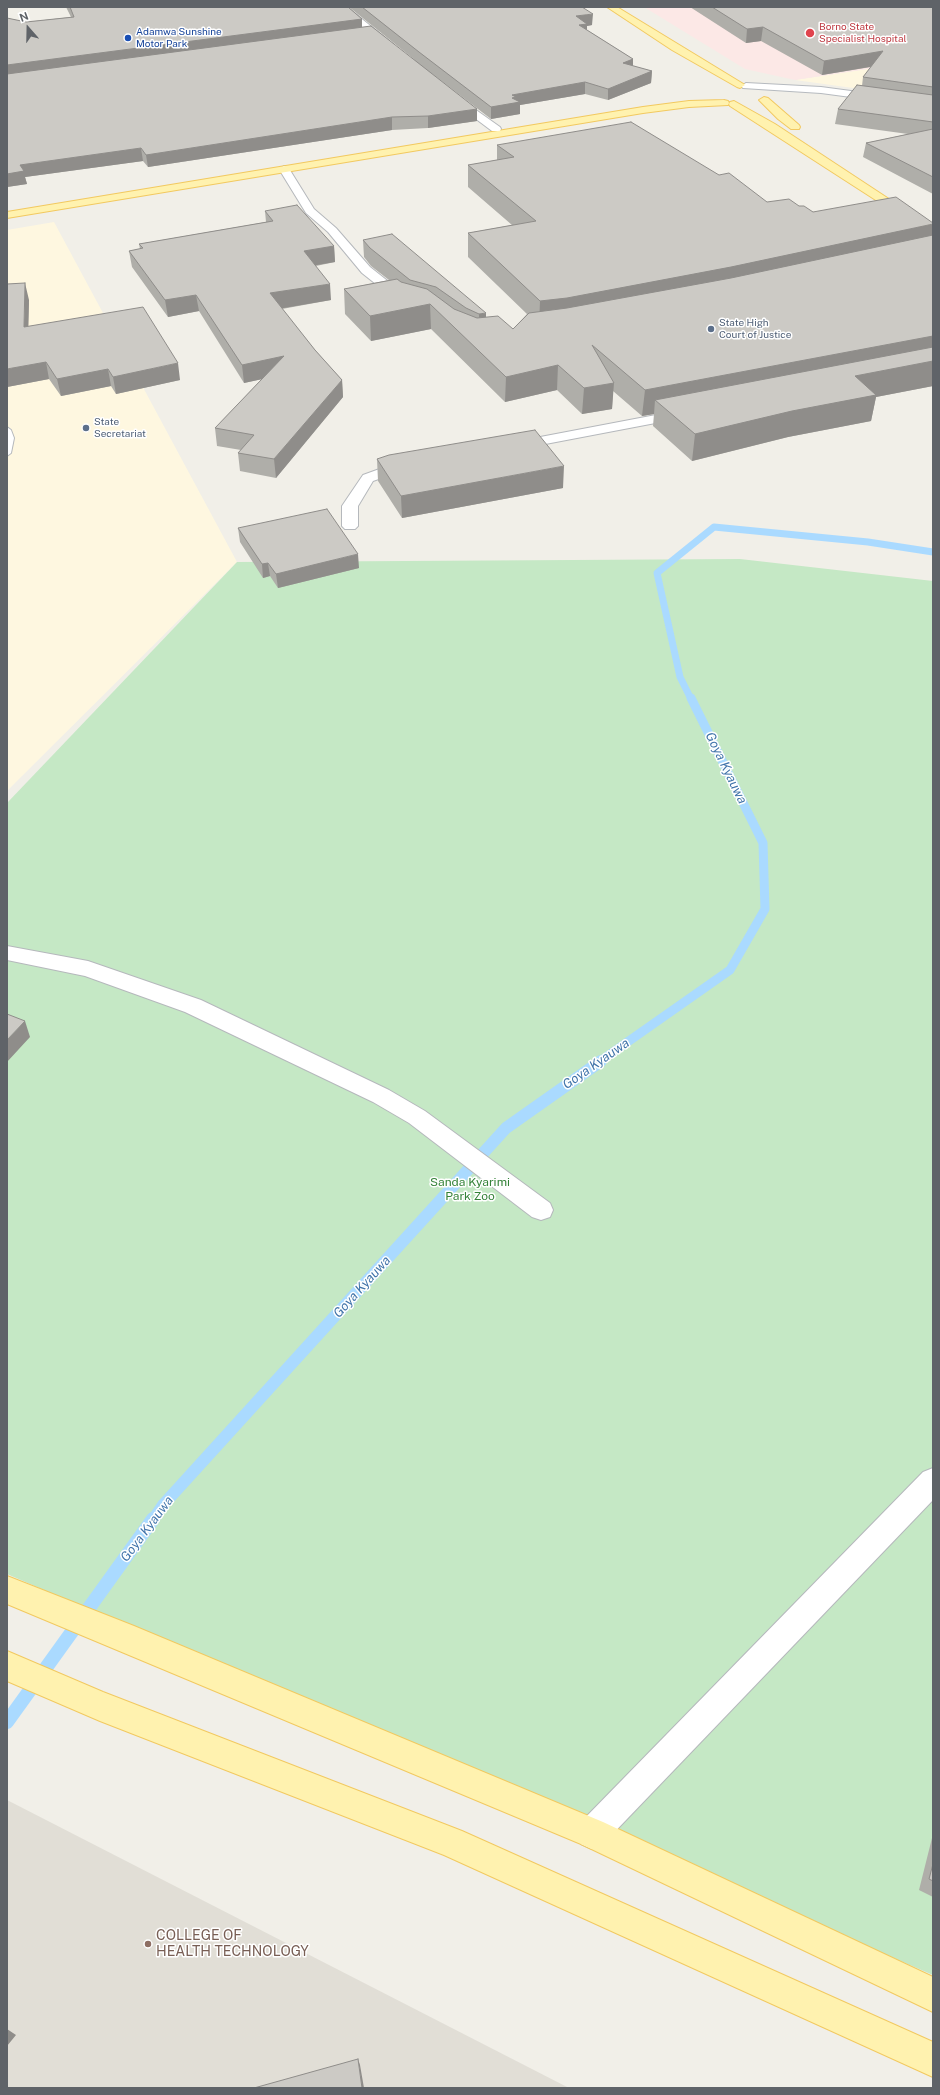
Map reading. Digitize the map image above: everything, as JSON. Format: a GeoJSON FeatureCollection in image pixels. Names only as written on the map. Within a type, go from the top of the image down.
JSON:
{"type":"FeatureCollection","features":[{"type":"Feature","properties":{"kind":"main road"},"geometry":{"type":"LineString","coordinates":[[611,7],[675,48],[743,86]]}},
{"type":"Feature","properties":{"kind":"main road"},"geometry":{"type":"LineString","coordinates":[[601,11],[673,58]]}},
{"type":"Feature","properties":{"kind":"main road"},"geometry":{"type":"LineString","coordinates":[[722,86],[743,86],[760,90],[782,118],[805,133]]}},
{"type":"Feature","properties":{"kind":"main road"},"geometry":{"type":"LineString","coordinates":[[7,209],[644,105],[707,93],[712,97],[729,103],[771,126],[933,233]]}},
{"type":"Feature","properties":{"kind":"main road"},"geometry":{"type":"LineString","coordinates":[[7,215],[643,110],[689,104],[755,103],[765,98]]}},
{"type":"Feature","properties":{"kind":"main road"},"geometry":{"type":"LineString","coordinates":[[7,1590],[134,1641],[592,1833],[933,1995]]}},
{"type":"Feature","properties":{"kind":"main road"},"geometry":{"type":"LineString","coordinates":[[7,1666],[100,1706],[451,1842],[933,2060]]}},
{"type":"Feature","properties":{"kind":"street"},"geometry":{"type":"LineString","coordinates":[[342,7],[398,52]]}},
{"type":"Feature","properties":{"kind":"street"},"geometry":{"type":"LineString","coordinates":[[360,35],[375,33]]}},
{"type":"Feature","properties":{"kind":"street"},"geometry":{"type":"LineString","coordinates":[[743,86],[821,90],[933,105]]}},
{"type":"Feature","properties":{"kind":"street"},"geometry":{"type":"LineString","coordinates":[[765,98],[821,90]]}},
{"type":"Feature","properties":{"kind":"street"},"geometry":{"type":"LineString","coordinates":[[446,91],[496,129]]}},
{"type":"Feature","properties":{"kind":"street"},"geometry":{"type":"LineString","coordinates":[[284,169],[310,211],[332,230],[366,270],[406,302],[419,306]]}},
{"type":"Feature","properties":{"kind":"street"},"geometry":{"type":"LineString","coordinates":[[499,449],[695,412]]}},
{"type":"Feature","properties":{"kind":"street"},"geometry":{"type":"LineString","coordinates":[[350,526],[350,506],[368,478],[390,470],[421,464]]}},
{"type":"Feature","properties":{"kind":"street"},"geometry":{"type":"LineString","coordinates":[[7,953],[88,969],[193,1006],[381,1096],[417,1117],[541,1210]]}},
{"type":"Feature","properties":{"kind":"street"},"geometry":{"type":"LineString","coordinates":[[592,1833],[933,1481]]}},
{"type":"Feature","properties":{"kind":"lane"},"geometry":{"type":"LineString","coordinates":[[7,430],[10,438],[7,453]]}},
{"type":"Feature","properties":{"kind":"shaded area","name":"Borno State Specialist Hospital"},"geometry":{"type":"Polygon","coordinates":[[[644,7],[933,7],[933,59],[795,80],[745,69],[644,7]]]}},
{"type":"Feature","properties":{"kind":"shaded area"},"geometry":{"type":"Polygon","coordinates":[[[933,59],[933,99],[795,80],[933,59]]]}},
{"type":"Feature","properties":{"kind":"shaded area","name":"State Secretariat"},"geometry":{"type":"Polygon","coordinates":[[[54,222],[237,562],[7,791],[7,230],[54,222]]]}},
{"type":"Feature","properties":{"kind":"shaded area","name":"COLLEGE OF HEALTH TECHNOLOGY"},"geometry":{"type":"Polygon","coordinates":[[[7,1800],[569,2088],[7,2088],[7,1800]]]}},
{"type":"Feature","properties":{"kind":"green space","name":"Sanda Kyarimi Park Zoo"},"geometry":{"type":"Polygon","coordinates":[[[740,559],[933,581],[933,1975],[7,1574],[7,803],[237,562],[740,559]]]}},
{"type":"Feature","properties":{"kind":"building"},"geometry":{"type":"Polygon","coordinates":[[[70,7],[348,7],[362,19],[7,65],[7,18],[26,22],[74,17],[70,7]]]}},
{"type":"Feature","properties":{"kind":"building"},"geometry":{"type":"Polygon","coordinates":[[[362,7],[582,7],[593,14],[576,16],[587,24],[579,25],[633,59],[623,63],[652,71],[608,89],[585,82],[512,95],[516,97],[512,98],[520,102],[491,107],[362,7]]]}},
{"type":"Feature","properties":{"kind":"building"},"geometry":{"type":"Polygon","coordinates":[[[712,7],[933,7],[933,87],[863,77],[883,51],[824,61],[763,27],[747,29],[712,7]]]}},
{"type":"Feature","properties":{"kind":"building"},"geometry":{"type":"Polygon","coordinates":[[[371,26],[477,109],[428,116],[392,117],[146,155],[141,148],[20,165],[24,171],[7,174],[7,74],[371,26]]]}},
{"type":"Feature","properties":{"kind":"building"},"geometry":{"type":"Polygon","coordinates":[[[857,85],[933,95],[933,122],[838,109],[857,85]]]}},
{"type":"Feature","properties":{"kind":"building"},"geometry":{"type":"Polygon","coordinates":[[[631,122],[719,175],[729,173],[767,202],[789,199],[799,206],[804,206],[813,212],[896,197],[933,224],[731,267],[567,298],[540,301],[468,233],[536,221],[468,165],[514,157],[497,145],[631,122]]]}},
{"type":"Feature","properties":{"kind":"building"},"geometry":{"type":"Polygon","coordinates":[[[933,129],[933,177],[866,143],[933,129]]]}},
{"type":"Feature","properties":{"kind":"building"},"geometry":{"type":"Polygon","coordinates":[[[297,205],[334,246],[304,251],[330,284],[270,293],[315,350],[342,380],[274,459],[238,453],[254,435],[215,428],[284,356],[242,365],[196,295],[165,300],[129,251],[143,248],[139,244],[273,221],[265,211],[297,205]]]}},
{"type":"Feature","properties":{"kind":"building"},"geometry":{"type":"Polygon","coordinates":[[[392,234],[486,313],[479,314],[466,308],[436,287],[410,280],[370,248],[363,240],[392,234]]]}},
{"type":"Feature","properties":{"kind":"building","name":"State High Court of Justice"},"geometry":{"type":"Polygon","coordinates":[[[933,235],[933,336],[645,390],[592,345],[614,383],[584,388],[558,365],[506,377],[430,304],[370,316],[344,289],[397,279],[401,282],[427,289],[454,309],[477,318],[498,316],[513,329],[529,313],[567,308],[731,278],[933,235]]]}},
{"type":"Feature","properties":{"kind":"building"},"geometry":{"type":"Polygon","coordinates":[[[25,283],[24,327],[143,307],[178,363],[113,377],[108,369],[57,379],[46,362],[7,369],[7,284],[25,283]]]}},
{"type":"Feature","properties":{"kind":"building"},"geometry":{"type":"Polygon","coordinates":[[[933,347],[933,361],[855,376],[876,395],[792,411],[695,434],[655,400],[933,347]]]}},
{"type":"Feature","properties":{"kind":"building"},"geometry":{"type":"Polygon","coordinates":[[[535,430],[564,466],[401,496],[377,459],[389,455],[535,430]]]}},
{"type":"Feature","properties":{"kind":"building"},"geometry":{"type":"Polygon","coordinates":[[[327,509],[358,554],[276,574],[268,563],[262,564],[238,528],[327,509]]]}},
{"type":"Feature","properties":{"kind":"building"},"geometry":{"type":"Polygon","coordinates":[[[7,1014],[25,1021],[7,1040],[7,1014]]]}},
{"type":"Feature","properties":{"kind":"building"},"geometry":{"type":"Polygon","coordinates":[[[933,1864],[933,1881],[929,1879],[933,1864]]]}},
{"type":"Feature","properties":{"kind":"building"},"geometry":{"type":"Polygon","coordinates":[[[358,2059],[362,2088],[254,2088],[358,2059]]]}},
{"type":"Feature","properties":{"kind":"waterway","name":"Goya Kyauwa"},"geometry":{"type":"LineString","coordinates":[[691,699],[680,677],[657,573],[714,527],[868,542],[933,552]]}},
{"type":"Feature","properties":{"kind":"waterway","name":"Goya Kyauwa"},"geometry":{"type":"LineString","coordinates":[[599,1062],[730,970],[765,909],[763,843],[691,698]]}},
{"type":"Feature","properties":{"kind":"waterway","name":"Goya Kyauwa"},"geometry":{"type":"LineString","coordinates":[[153,1520],[163,1505],[506,1128],[601,1061]]}},
{"type":"Feature","properties":{"kind":"waterway","name":"Goya Kyauwa"},"geometry":{"type":"LineString","coordinates":[[7,1722],[153,1519]]}},
{"type":"Feature","properties":{"kind":"place","name":"Borno State Specialist Hospital"},"geometry":{"type":"Point","coordinates":[810,33]}},
{"type":"Feature","properties":{"kind":"place","name":"Adamwa Sunshine Motor Park"},"geometry":{"type":"Point","coordinates":[128,38]}},
{"type":"Feature","properties":{"kind":"place","name":"State High Court of Justice"},"geometry":{"type":"Point","coordinates":[711,329]}},
{"type":"Feature","properties":{"kind":"place","name":"State Secretariat"},"geometry":{"type":"Point","coordinates":[86,428]}},
{"type":"Feature","properties":{"kind":"place","name":"COLLEGE OF HEALTH TECHNOLOGY"},"geometry":{"type":"Point","coordinates":[148,1944]}}]}
